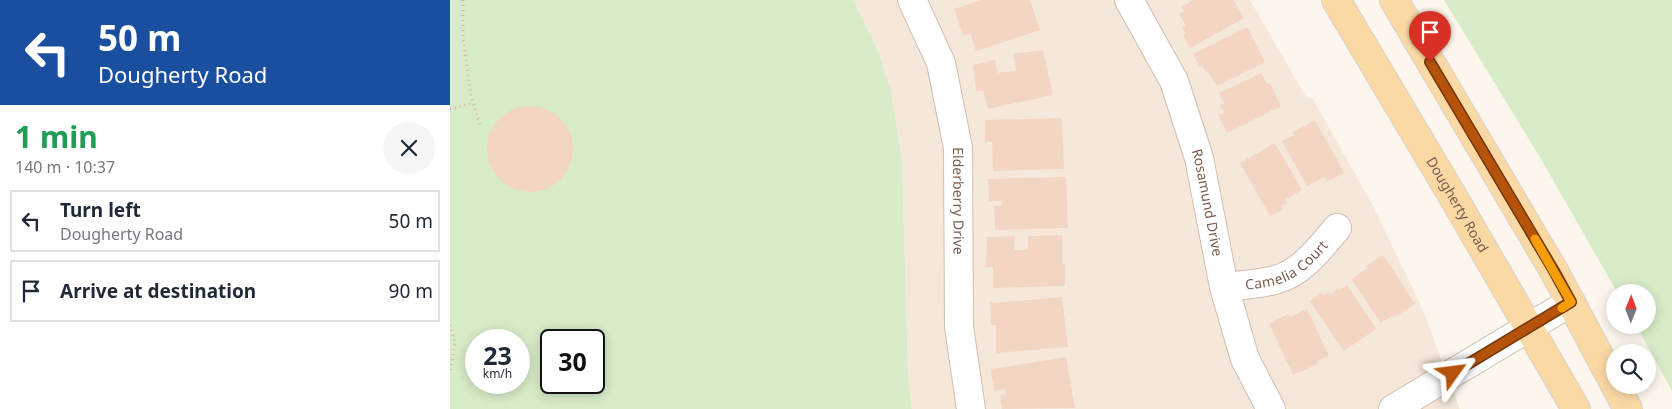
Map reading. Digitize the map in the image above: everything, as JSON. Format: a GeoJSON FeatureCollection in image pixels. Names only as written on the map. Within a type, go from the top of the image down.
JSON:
{"type":"FeatureCollection","features":[{"type":"Feature","properties":{"kind":"main road","name":"Dougherty Road"},"geometry":{"type":"LineString","coordinates":[[1336,0],[1576,409]]}},
{"type":"Feature","properties":{"kind":"main road"},"geometry":{"type":"LineString","coordinates":[[1394,0],[1554,271],[1606,368]]}},
{"type":"Feature","properties":{"kind":"main road"},"geometry":{"type":"LineString","coordinates":[[1620,394],[1628,409]]}},
{"type":"Feature","properties":{"kind":"street","name":"Elderberry Drive"},"geometry":{"type":"LineString","coordinates":[[912,0],[941,63],[958,148],[959,327],[971,409]]}},
{"type":"Feature","properties":{"kind":"street","name":"Rosamund Drive"},"geometry":{"type":"LineString","coordinates":[[1129,0],[1174,81],[1199,158],[1224,288],[1245,359],[1271,409]]}},
{"type":"Feature","properties":{"kind":"street","name":"Camelia Court"},"geometry":{"type":"LineString","coordinates":[[1224,288],[1275,280],[1295,272],[1320,248],[1337,228]]}},
{"type":"Feature","properties":{"kind":"street"},"geometry":{"type":"LineString","coordinates":[[1394,409],[1571,302]]}},
{"type":"Feature","properties":{"kind":"path"},"geometry":{"type":"LineString","coordinates":[[463,0],[463,38],[473,103],[480,126]]}},
{"type":"Feature","properties":{"kind":"path"},"geometry":{"type":"LineString","coordinates":[[450,109],[473,103]]}},
{"type":"Feature","properties":{"kind":"path"},"geometry":{"type":"LineString","coordinates":[[450,325],[455,343],[450,373]]}},
{"type":"Feature","properties":{"kind":"shaded area"},"geometry":{"type":"Polygon","coordinates":[[[853,0],[1250,0],[1306,97],[1313,99],[1373,206],[1422,308],[1460,409],[912,409],[908,372],[902,160],[891,91],[879,53],[853,0]]]}},
{"type":"Feature","properties":{"kind":"green space"},"geometry":{"type":"Polygon","coordinates":[[[450,0],[853,0],[879,53],[891,91],[902,160],[908,372],[912,409],[450,409],[450,0]]]}},
{"type":"Feature","properties":{"kind":"green space"},"geometry":{"type":"Polygon","coordinates":[[[1444,0],[1672,0],[1672,391],[1656,362],[1656,344],[1646,344],[1641,334],[1656,334],[1656,284],[1612,284],[1541,159],[1444,0]]]}},
{"type":"Feature","properties":{"kind":"building"},"geometry":{"type":"Polygon","coordinates":[[[981,0],[1030,0],[1040,30],[976,51],[970,33],[963,36],[954,9],[981,0]]]}},
{"type":"Feature","properties":{"kind":"building"},"geometry":{"type":"Polygon","coordinates":[[[1194,0],[1234,0],[1244,18],[1190,48],[1183,35],[1186,34],[1182,28],[1186,26],[1179,14],[1185,11],[1182,7],[1194,0]]]}},
{"type":"Feature","properties":{"kind":"building"},"geometry":{"type":"Polygon","coordinates":[[[1247,27],[1265,62],[1217,86],[1207,71],[1202,66],[1200,67],[1193,54],[1247,27]]]}},
{"type":"Feature","properties":{"kind":"building"},"geometry":{"type":"Polygon","coordinates":[[[1043,50],[1053,95],[988,109],[983,90],[976,91],[973,65],[995,60],[998,73],[1016,70],[1013,54],[1043,50]]]}},
{"type":"Feature","properties":{"kind":"building"},"geometry":{"type":"Polygon","coordinates":[[[1261,73],[1267,84],[1270,83],[1281,106],[1227,133],[1218,115],[1224,113],[1220,105],[1224,104],[1219,93],[1261,73]]]}},
{"type":"Feature","properties":{"kind":"building"},"geometry":{"type":"Polygon","coordinates":[[[530,106],[554,113],[566,125],[573,149],[566,173],[554,185],[530,192],[506,185],[494,173],[487,149],[494,125],[506,113],[530,106]]]}},
{"type":"Feature","properties":{"kind":"building"},"geometry":{"type":"Polygon","coordinates":[[[1062,118],[1064,169],[993,171],[992,142],[985,142],[985,120],[1062,118]]]}},
{"type":"Feature","properties":{"kind":"building"},"geometry":{"type":"Polygon","coordinates":[[[1315,120],[1344,173],[1327,182],[1324,177],[1307,186],[1282,141],[1315,120]]]}},
{"type":"Feature","properties":{"kind":"building"},"geometry":{"type":"Polygon","coordinates":[[[1275,143],[1302,190],[1285,200],[1287,203],[1281,206],[1283,209],[1270,216],[1240,163],[1275,143]]]}},
{"type":"Feature","properties":{"kind":"building"},"geometry":{"type":"Polygon","coordinates":[[[1066,177],[1068,228],[995,230],[994,206],[1002,206],[1002,201],[989,201],[988,179],[1066,177]]]}},
{"type":"Feature","properties":{"kind":"building"},"geometry":{"type":"Polygon","coordinates":[[[1062,235],[1062,264],[1065,264],[1065,286],[993,288],[993,267],[986,267],[987,237],[1014,236],[1014,250],[1028,250],[1028,236],[1062,235]]]}},
{"type":"Feature","properties":{"kind":"building"},"geometry":{"type":"Polygon","coordinates":[[[1383,255],[1415,304],[1381,323],[1351,279],[1383,255]]]}},
{"type":"Feature","properties":{"kind":"building"},"geometry":{"type":"Polygon","coordinates":[[[1347,285],[1376,329],[1344,351],[1310,301],[1322,293],[1324,295],[1330,292],[1332,295],[1338,288],[1339,290],[1347,285]]]}},
{"type":"Feature","properties":{"kind":"building"},"geometry":{"type":"Polygon","coordinates":[[[1062,297],[1068,347],[996,353],[996,325],[991,325],[990,303],[1062,297]]]}},
{"type":"Feature","properties":{"kind":"building"},"geometry":{"type":"Polygon","coordinates":[[[1307,309],[1329,356],[1317,361],[1318,364],[1293,375],[1269,323],[1288,314],[1290,317],[1307,309]]]}},
{"type":"Feature","properties":{"kind":"building"},"geometry":{"type":"Polygon","coordinates":[[[1066,357],[1075,408],[1002,409],[1000,395],[1006,394],[1006,389],[994,391],[991,369],[1066,357]]]}},
{"type":"Feature","properties":{"kind":"slow traffic"},"geometry":{"type":"LineString","coordinates":[[1535,239],[1571,302],[1562,308]]}},
{"type":"Feature","properties":{"kind":"route"},"geometry":{"type":"LineString","coordinates":[[1430,62],[1571,302],[1453,373]]}}]}
